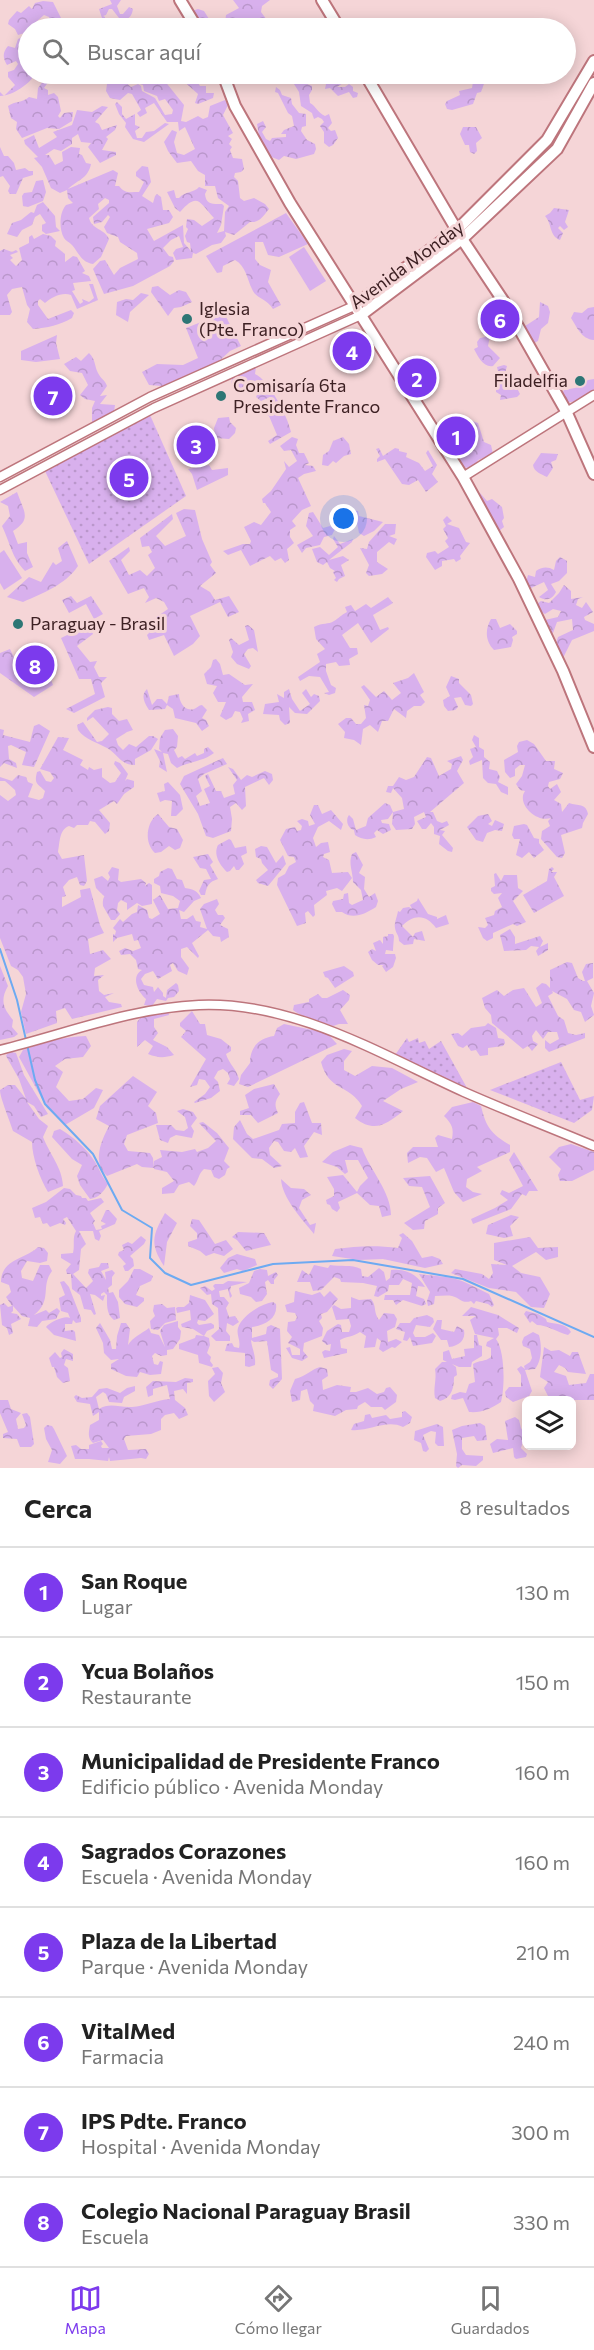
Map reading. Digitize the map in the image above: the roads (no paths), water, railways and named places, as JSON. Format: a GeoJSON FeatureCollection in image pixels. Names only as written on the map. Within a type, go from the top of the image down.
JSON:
{"type":"FeatureCollection","features":[{"type":"Feature","properties":{"kind":"main road"},"geometry":{"type":"LineString","coordinates":[[180,0],[191,18]]}},
{"type":"Feature","properties":{"kind":"main road"},"geometry":{"type":"LineString","coordinates":[[322,0],[333,18]]}},
{"type":"Feature","properties":{"kind":"main road","name":"Avenida Monday"},"geometry":{"type":"LineString","coordinates":[[460,235],[547,140],[594,61]]}},
{"type":"Feature","properties":{"kind":"main road","name":"Avenida Monday"},"geometry":{"type":"LineString","coordinates":[[358,311],[460,235],[557,149],[594,83]]}},
{"type":"Feature","properties":{"kind":"main road"},"geometry":{"type":"LineString","coordinates":[[227,84],[240,116],[290,203],[463,477],[519,579],[563,671],[594,747]]}},
{"type":"Feature","properties":{"kind":"main road"},"geometry":{"type":"LineString","coordinates":[[371,84],[460,235],[504,302],[566,411],[594,474]]}},
{"type":"Feature","properties":{"kind":"street","name":"Avenida Monday"},"geometry":{"type":"LineString","coordinates":[[0,477],[150,397],[358,311]]}},
{"type":"Feature","properties":{"kind":"street","name":"Avenida Monday"},"geometry":{"type":"LineString","coordinates":[[0,490],[154,408],[358,311]]}},
{"type":"Feature","properties":{"kind":"street"},"geometry":{"type":"LineString","coordinates":[[463,477],[594,395]]}},
{"type":"Feature","properties":{"kind":"street"},"geometry":{"type":"LineString","coordinates":[[0,1050],[126,1016],[177,1006],[230,1005],[290,1016],[594,1146]]}},
{"type":"Feature","properties":{"kind":"waterway"},"geometry":{"type":"LineString","coordinates":[[0,949],[17,1000],[35,1080],[45,1104],[93,1154],[122,1210],[152,1228],[150,1258],[165,1273],[191,1285],[273,1264],[353,1260],[463,1279],[594,1337]]}},
{"type":"Feature","properties":{"kind":"place","name":"Iglesia (Pte. Franco)"},"geometry":{"type":"Point","coordinates":[187,319]}},
{"type":"Feature","properties":{"kind":"place","name":"VitalMed"},"geometry":{"type":"Point","coordinates":[500,319]}},
{"type":"Feature","properties":{"kind":"place","name":"Sagrados Corazones"},"geometry":{"type":"Point","coordinates":[352,351]}},
{"type":"Feature","properties":{"kind":"place","name":"Ycua Bolaños"},"geometry":{"type":"Point","coordinates":[417,378]}},
{"type":"Feature","properties":{"kind":"place","name":"Filadelfia"},"geometry":{"type":"Point","coordinates":[580,381]}},
{"type":"Feature","properties":{"kind":"place","name":"IPS Pdte. Franco"},"geometry":{"type":"Point","coordinates":[53,396]}},
{"type":"Feature","properties":{"kind":"place","name":"Comisaría 6ta Presidente Franco"},"geometry":{"type":"Point","coordinates":[221,396]}},
{"type":"Feature","properties":{"kind":"place","name":"San Roque"},"geometry":{"type":"Point","coordinates":[456,436]}},
{"type":"Feature","properties":{"kind":"place","name":"Municipalidad de Presidente Franco"},"geometry":{"type":"Point","coordinates":[196,445]}},
{"type":"Feature","properties":{"kind":"place","name":"Plaza de la Libertad"},"geometry":{"type":"Point","coordinates":[129,478]}},
{"type":"Feature","properties":{"kind":"place","name":"Paraguay - Brasil"},"geometry":{"type":"Point","coordinates":[18,624]}},
{"type":"Feature","properties":{"kind":"place","name":"Colegio Nacional Paraguay Brasil"},"geometry":{"type":"Point","coordinates":[35,665]}}]}
